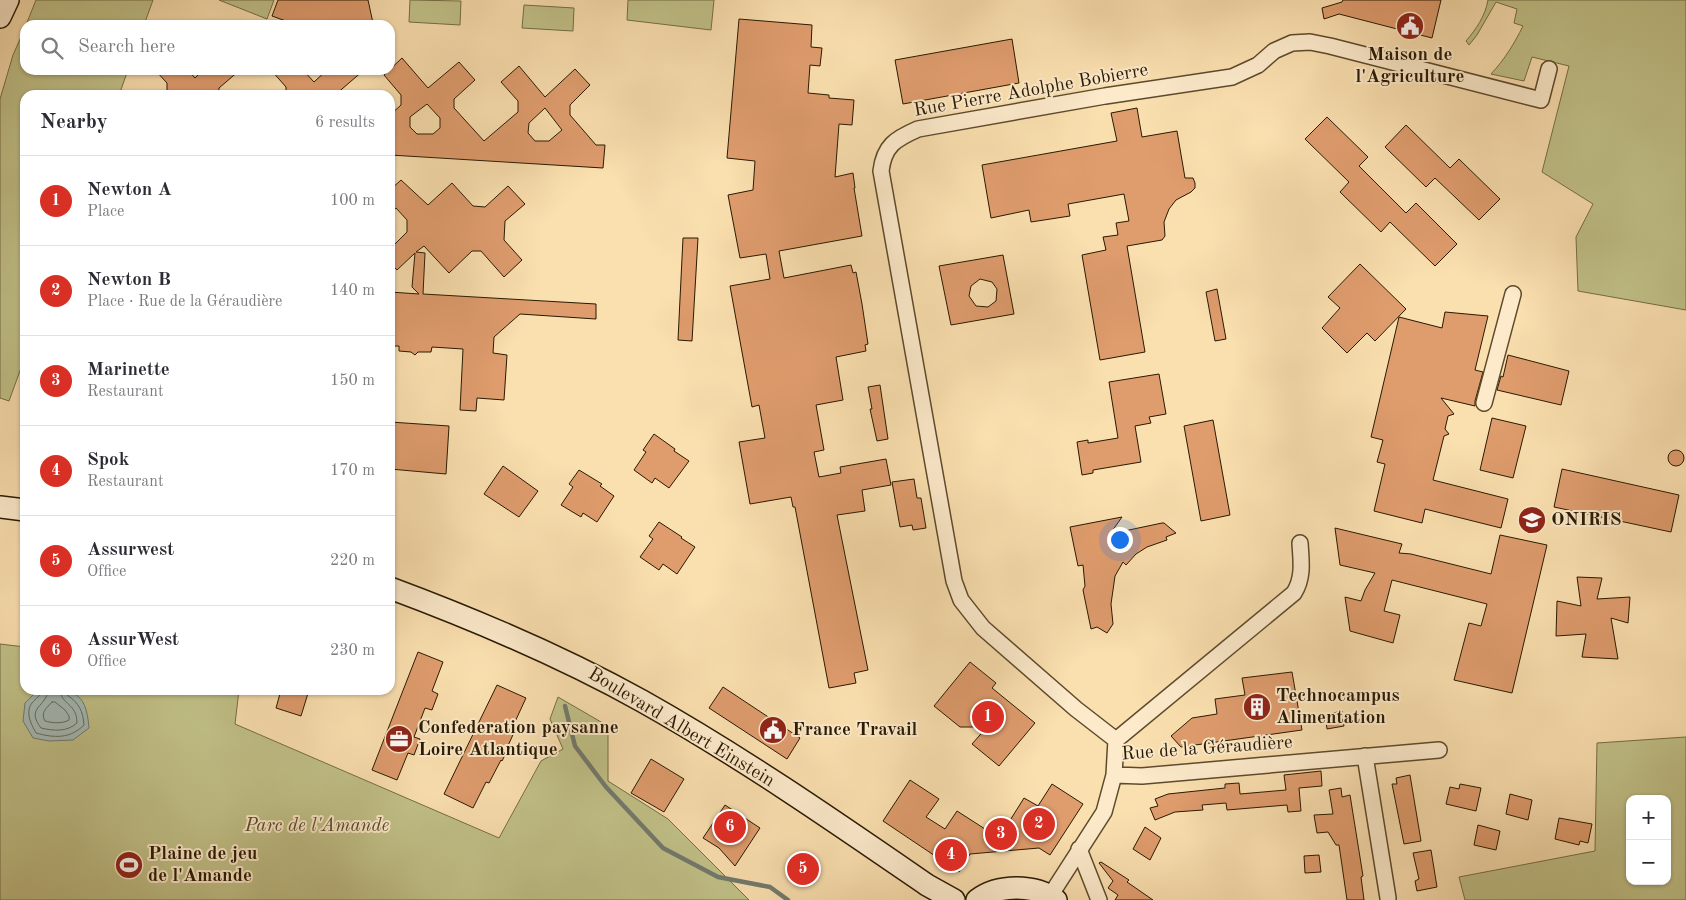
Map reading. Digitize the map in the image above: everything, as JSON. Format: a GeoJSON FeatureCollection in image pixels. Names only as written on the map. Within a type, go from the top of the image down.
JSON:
{"type":"FeatureCollection","features":[{"type":"Feature","properties":{"kind":"main road"},"geometry":{"type":"LineString","coordinates":[[0,18],[8,0]]}},
{"type":"Feature","properties":{"kind":"main road"},"geometry":{"type":"LineString","coordinates":[[0,507],[20,509]]}},
{"type":"Feature","properties":{"kind":"main road"},"geometry":{"type":"LineString","coordinates":[[0,521],[20,522]]}},
{"type":"Feature","properties":{"kind":"main road","name":"Boulevard Albert Einstein"},"geometry":{"type":"LineString","coordinates":[[395,590],[490,626],[568,662],[642,701],[731,754],[928,885],[954,900]]}},
{"type":"Feature","properties":{"kind":"main road","name":"Boulevard Albert Einstein"},"geometry":{"type":"LineString","coordinates":[[395,602],[483,636],[570,675],[636,710],[730,769],[926,900]]}},
{"type":"Feature","properties":{"kind":"main road"},"geometry":{"type":"LineString","coordinates":[[977,900],[982,896],[999,890],[1019,888],[1037,891],[1053,898]]}},
{"type":"Feature","properties":{"kind":"street","name":"Rue Pierre Adolphe Bobierre"},"geometry":{"type":"LineString","coordinates":[[1116,740],[1076,709],[983,628],[961,600],[954,581],[881,171],[882,158],[890,145],[902,136],[918,129],[1105,96],[1232,77],[1258,65],[1274,51],[1292,43],[1310,42],[1330,46],[1541,100],[1549,69]]}},
{"type":"Feature","properties":{"kind":"street"},"geometry":{"type":"LineString","coordinates":[[1484,403],[1513,294]]}},
{"type":"Feature","properties":{"kind":"street"},"geometry":{"type":"LineString","coordinates":[[1114,775],[1116,740],[1294,593],[1300,583],[1300,542]]}},
{"type":"Feature","properties":{"kind":"street","name":"Rue de la Géraudière"},"geometry":{"type":"LineString","coordinates":[[1053,898],[1079,849],[1104,812],[1114,775],[1142,776],[1439,750]]}},
{"type":"Feature","properties":{"kind":"street"},"geometry":{"type":"LineString","coordinates":[[1365,756],[1388,898]]}},
{"type":"Feature","properties":{"kind":"street"},"geometry":{"type":"LineString","coordinates":[[1079,849],[1099,900]]}},
{"type":"Feature","properties":{"kind":"green space"},"geometry":{"type":"Polygon","coordinates":[[[36,0],[153,0],[146,20],[28,20],[36,0]]]}},
{"type":"Feature","properties":{"kind":"green space"},"geometry":{"type":"Polygon","coordinates":[[[219,0],[274,0],[267,19],[219,0]]]}},
{"type":"Feature","properties":{"kind":"green space"},"geometry":{"type":"Polygon","coordinates":[[[410,0],[461,1],[460,25],[409,22],[410,0]]]}},
{"type":"Feature","properties":{"kind":"green space"},"geometry":{"type":"Polygon","coordinates":[[[628,0],[714,0],[711,30],[627,20],[628,0]]]}},
{"type":"Feature","properties":{"kind":"green space"},"geometry":{"type":"Polygon","coordinates":[[[1488,0],[1686,0],[1686,310],[1578,291],[1576,237],[1593,204],[1542,172],[1569,66],[1532,57],[1524,81],[1491,74],[1509,51],[1523,26],[1514,23],[1517,9],[1496,2],[1469,45],[1466,41],[1480,22],[1488,0]]]}},
{"type":"Feature","properties":{"kind":"green space"},"geometry":{"type":"Polygon","coordinates":[[[524,5],[574,8],[573,31],[522,28],[524,5]]]}},
{"type":"Feature","properties":{"kind":"green space"},"geometry":{"type":"Polygon","coordinates":[[[20,39],[20,75],[126,75],[121,90],[20,90],[20,371],[9,401],[0,398],[0,99],[13,55],[20,39]]]}},
{"type":"Feature","properties":{"kind":"green space","name":"Parc de l'Amande"},"geometry":{"type":"Polygon","coordinates":[[[0,644],[20,646],[20,695],[238,695],[235,724],[499,838],[541,761],[563,749],[550,719],[558,697],[608,726],[608,781],[668,819],[749,900],[0,900],[0,644]]]}},
{"type":"Feature","properties":{"kind":"green space"},"geometry":{"type":"Polygon","coordinates":[[[1686,737],[1686,900],[1465,900],[1459,877],[1595,851],[1597,743],[1686,737]]]}},
{"type":"Feature","properties":{"kind":"water"},"geometry":{"type":"Polygon","coordinates":[[[33,695],[76,695],[85,706],[89,728],[73,740],[49,741],[33,738],[23,721],[25,703],[33,695]]]}},
{"type":"Feature","properties":{"kind":"building"},"geometry":{"type":"Polygon","coordinates":[[[278,0],[368,0],[372,20],[283,20],[272,16],[278,0]]]}},
{"type":"Feature","properties":{"kind":"building","name":"Maison de l'Agriculture"},"geometry":{"type":"Polygon","coordinates":[[[1343,0],[1441,0],[1432,38],[1339,14],[1324,19],[1322,8],[1342,2],[1343,0]]]}},
{"type":"Feature","properties":{"kind":"building"},"geometry":{"type":"Polygon","coordinates":[[[739,19],[812,25],[811,47],[822,48],[820,66],[810,65],[808,93],[829,95],[829,98],[854,100],[852,125],[839,124],[835,177],[853,173],[862,236],[779,251],[784,278],[851,265],[853,273],[856,272],[862,304],[868,344],[865,345],[866,351],[836,357],[843,400],[816,405],[824,450],[814,452],[819,477],[841,473],[840,467],[886,459],[891,485],[862,490],[865,511],[837,515],[868,670],[854,673],[856,683],[829,688],[795,507],[793,507],[791,497],[750,504],[739,442],[765,438],[759,405],[752,407],[730,286],[770,279],[766,254],[740,258],[728,195],[753,190],[755,161],[727,158],[739,19]]]}},
{"type":"Feature","properties":{"kind":"building"},"geometry":{"type":"Polygon","coordinates":[[[1012,39],[1019,83],[903,104],[895,60],[1012,39]]]}},
{"type":"Feature","properties":{"kind":"building"},"geometry":{"type":"Polygon","coordinates":[[[402,58],[428,88],[459,62],[475,80],[454,99],[454,108],[484,141],[518,112],[518,101],[501,82],[519,66],[545,97],[575,69],[590,85],[570,105],[570,115],[596,145],[605,145],[603,168],[395,155],[395,110],[401,105],[401,95],[384,75],[395,75],[395,65],[402,58]],[[427,104],[410,117],[410,127],[417,134],[433,134],[440,128],[440,118],[427,104]],[[545,108],[529,123],[528,133],[535,141],[549,141],[562,130],[545,108]]]}},
{"type":"Feature","properties":{"kind":"building"},"geometry":{"type":"Polygon","coordinates":[[[160,75],[192,75],[195,78],[198,75],[234,75],[219,90],[167,90],[167,83],[160,75]]]}},
{"type":"Feature","properties":{"kind":"building"},"geometry":{"type":"Polygon","coordinates":[[[275,75],[308,75],[314,82],[322,75],[358,75],[341,90],[286,90],[286,87],[275,75]]]}},
{"type":"Feature","properties":{"kind":"building"},"geometry":{"type":"Polygon","coordinates":[[[1137,108],[1142,137],[1177,131],[1185,178],[1193,178],[1195,188],[1176,200],[1169,209],[1164,222],[1165,236],[1162,240],[1127,246],[1145,352],[1100,360],[1082,255],[1106,250],[1103,237],[1118,235],[1116,223],[1129,221],[1124,194],[1068,204],[1070,216],[1031,222],[1029,210],[991,218],[982,165],[1117,141],[1111,113],[1137,108]]]}},
{"type":"Feature","properties":{"kind":"building"},"geometry":{"type":"Polygon","coordinates":[[[1327,117],[1368,157],[1359,166],[1406,213],[1416,203],[1457,244],[1435,266],[1390,222],[1381,232],[1340,192],[1349,182],[1305,139],[1327,117]]]}},
{"type":"Feature","properties":{"kind":"building"},"geometry":{"type":"Polygon","coordinates":[[[1406,125],[1450,168],[1459,159],[1500,199],[1479,220],[1435,178],[1426,187],[1385,147],[1406,125]]]}},
{"type":"Feature","properties":{"kind":"building"},"geometry":{"type":"Polygon","coordinates":[[[401,180],[428,205],[452,183],[473,206],[485,207],[508,186],[525,204],[505,221],[504,240],[522,260],[504,277],[481,251],[472,251],[449,273],[424,246],[416,252],[425,253],[423,294],[596,304],[596,319],[520,314],[494,337],[493,353],[507,355],[504,400],[477,398],[476,411],[460,410],[463,349],[432,347],[431,352],[418,352],[415,355],[411,352],[399,351],[399,346],[395,346],[395,292],[419,294],[412,287],[415,253],[397,270],[395,268],[395,244],[407,232],[407,220],[395,209],[395,185],[401,180]]]}},
{"type":"Feature","properties":{"kind":"building"},"geometry":{"type":"Polygon","coordinates":[[[683,238],[698,238],[692,341],[678,340],[683,238]]]}},
{"type":"Feature","properties":{"kind":"building"},"geometry":{"type":"Polygon","coordinates":[[[1003,255],[1014,314],[951,325],[939,266],[1003,255]],[[980,279],[971,286],[969,296],[976,306],[988,307],[996,301],[997,289],[992,282],[980,279]]]}},
{"type":"Feature","properties":{"kind":"building"},"geometry":{"type":"Polygon","coordinates":[[[1360,264],[1406,309],[1375,341],[1367,333],[1347,353],[1322,328],[1340,308],[1328,297],[1360,264]]]}},
{"type":"Feature","properties":{"kind":"building"},"geometry":{"type":"Polygon","coordinates":[[[1217,289],[1226,339],[1215,341],[1206,292],[1217,289]]]}},
{"type":"Feature","properties":{"kind":"building"},"geometry":{"type":"Polygon","coordinates":[[[1445,312],[1488,316],[1475,370],[1483,372],[1475,406],[1441,398],[1454,414],[1448,416],[1445,429],[1449,434],[1444,436],[1433,480],[1508,499],[1501,528],[1425,509],[1422,523],[1374,511],[1385,464],[1377,462],[1383,440],[1371,437],[1399,317],[1442,328],[1445,312]]]}},
{"type":"Feature","properties":{"kind":"building"},"geometry":{"type":"Polygon","coordinates":[[[1508,355],[1569,371],[1561,405],[1497,390],[1501,376],[1503,377],[1508,355]]]}},
{"type":"Feature","properties":{"kind":"building"},"geometry":{"type":"Polygon","coordinates":[[[1159,374],[1166,414],[1149,417],[1151,423],[1135,426],[1141,462],[1093,470],[1093,473],[1082,475],[1077,442],[1088,440],[1088,443],[1118,438],[1109,382],[1159,374]]]}},
{"type":"Feature","properties":{"kind":"building"},"geometry":{"type":"Polygon","coordinates":[[[880,385],[888,439],[877,441],[870,409],[872,409],[868,387],[880,385]]]}},
{"type":"Feature","properties":{"kind":"building"},"geometry":{"type":"Polygon","coordinates":[[[1492,418],[1526,426],[1513,478],[1480,470],[1492,418]]]}},
{"type":"Feature","properties":{"kind":"building"},"geometry":{"type":"Polygon","coordinates":[[[1213,420],[1230,515],[1201,521],[1184,426],[1213,420]]]}},
{"type":"Feature","properties":{"kind":"building"},"geometry":{"type":"Polygon","coordinates":[[[395,422],[449,426],[446,474],[395,469],[395,422]]]}},
{"type":"Feature","properties":{"kind":"building"},"geometry":{"type":"Polygon","coordinates":[[[654,434],[689,461],[669,488],[655,478],[652,483],[634,470],[646,452],[643,450],[654,434]]]}},
{"type":"Feature","properties":{"kind":"building"},"geometry":{"type":"Polygon","coordinates":[[[1676,450],[1682,452],[1684,458],[1682,464],[1676,466],[1670,464],[1668,458],[1670,452],[1676,450]]]}},
{"type":"Feature","properties":{"kind":"building"},"geometry":{"type":"Polygon","coordinates":[[[503,466],[538,491],[519,517],[484,494],[503,466]]]}},
{"type":"Feature","properties":{"kind":"building"},"geometry":{"type":"Polygon","coordinates":[[[1562,469],[1679,495],[1671,532],[1554,507],[1562,469]]]}},
{"type":"Feature","properties":{"kind":"building"},"geometry":{"type":"Polygon","coordinates":[[[579,470],[602,484],[600,486],[614,496],[597,522],[583,513],[581,517],[561,505],[573,487],[569,484],[579,470]]]}},
{"type":"Feature","properties":{"kind":"building"},"geometry":{"type":"Polygon","coordinates":[[[914,479],[917,498],[921,498],[926,528],[913,530],[912,525],[900,527],[892,482],[914,479]]]}},
{"type":"Feature","properties":{"kind":"building"},"geometry":{"type":"Polygon","coordinates":[[[1122,517],[1110,534],[1162,523],[1176,533],[1166,537],[1167,540],[1147,547],[1136,554],[1126,565],[1123,562],[1115,576],[1111,604],[1113,624],[1107,633],[1097,627],[1091,629],[1083,590],[1085,586],[1083,565],[1078,566],[1070,527],[1122,517]]]}},
{"type":"Feature","properties":{"kind":"building"},"geometry":{"type":"Polygon","coordinates":[[[659,522],[695,547],[677,574],[663,564],[659,570],[640,557],[653,539],[649,536],[659,522]]]}},
{"type":"Feature","properties":{"kind":"building"},"geometry":{"type":"Polygon","coordinates":[[[1335,528],[1402,544],[1399,553],[1411,554],[1491,574],[1500,535],[1547,545],[1512,693],[1454,680],[1469,623],[1481,626],[1487,604],[1392,580],[1384,611],[1400,615],[1393,643],[1350,631],[1345,597],[1361,601],[1375,573],[1340,565],[1335,528]]]}},
{"type":"Feature","properties":{"kind":"building"},"geometry":{"type":"Polygon","coordinates":[[[1577,577],[1602,578],[1597,599],[1630,597],[1628,623],[1611,618],[1618,659],[1582,657],[1586,634],[1556,636],[1557,601],[1581,606],[1577,577]]]}},
{"type":"Feature","properties":{"kind":"building"},"geometry":{"type":"Polygon","coordinates":[[[418,652],[443,662],[432,691],[438,694],[432,710],[425,708],[414,737],[420,739],[414,755],[408,753],[397,780],[372,770],[418,652]]]}},
{"type":"Feature","properties":{"kind":"building"},"geometry":{"type":"Polygon","coordinates":[[[970,662],[996,683],[992,688],[1035,723],[999,766],[972,744],[987,727],[960,727],[934,706],[970,662]]]}},
{"type":"Feature","properties":{"kind":"building","name":"Technocampus Alimentation"},"geometry":{"type":"Polygon","coordinates":[[[1292,672],[1302,730],[1181,747],[1171,736],[1192,718],[1217,714],[1215,699],[1245,695],[1242,678],[1292,672]]]}},
{"type":"Feature","properties":{"kind":"building"},"geometry":{"type":"Polygon","coordinates":[[[497,685],[526,698],[514,724],[517,726],[507,751],[489,783],[486,782],[473,808],[444,794],[497,685]]]}},
{"type":"Feature","properties":{"kind":"building"},"geometry":{"type":"Polygon","coordinates":[[[723,687],[800,738],[787,759],[709,708],[723,687]]]}},
{"type":"Feature","properties":{"kind":"building"},"geometry":{"type":"Polygon","coordinates":[[[280,695],[307,695],[301,716],[276,708],[280,695]]]}},
{"type":"Feature","properties":{"kind":"building"},"geometry":{"type":"Polygon","coordinates":[[[1342,711],[1344,726],[1327,729],[1325,715],[1342,711]]]}},
{"type":"Feature","properties":{"kind":"building"},"geometry":{"type":"Polygon","coordinates":[[[651,759],[684,779],[664,812],[631,793],[651,759]]]}},
{"type":"Feature","properties":{"kind":"building"},"geometry":{"type":"Polygon","coordinates":[[[1321,771],[1322,786],[1299,788],[1301,811],[1288,812],[1287,805],[1227,810],[1226,803],[1202,805],[1203,810],[1175,812],[1155,820],[1150,808],[1158,806],[1155,799],[1168,794],[1225,788],[1225,784],[1239,783],[1240,794],[1286,790],[1284,775],[1321,771]]]}},
{"type":"Feature","properties":{"kind":"building"},"geometry":{"type":"Polygon","coordinates":[[[1410,775],[1421,841],[1404,844],[1392,784],[1397,784],[1396,778],[1410,775]]]}},
{"type":"Feature","properties":{"kind":"building"},"geometry":{"type":"Polygon","coordinates":[[[910,780],[939,799],[926,817],[945,829],[957,811],[999,838],[1024,798],[1038,806],[1052,784],[1083,804],[1050,855],[1039,848],[970,854],[959,872],[883,821],[910,780]]]}},
{"type":"Feature","properties":{"kind":"building"},"geometry":{"type":"Polygon","coordinates":[[[1460,784],[1481,788],[1476,811],[1446,804],[1450,787],[1459,789],[1460,784]]]}},
{"type":"Feature","properties":{"kind":"building"},"geometry":{"type":"Polygon","coordinates":[[[1341,788],[1342,797],[1350,795],[1363,876],[1361,877],[1364,900],[1347,900],[1339,845],[1336,845],[1328,832],[1317,833],[1314,815],[1333,814],[1329,790],[1341,788]]]}},
{"type":"Feature","properties":{"kind":"building"},"geometry":{"type":"Polygon","coordinates":[[[1510,794],[1532,800],[1528,820],[1506,814],[1510,794]]]}},
{"type":"Feature","properties":{"kind":"building"},"geometry":{"type":"Polygon","coordinates":[[[725,805],[760,828],[735,866],[719,848],[703,838],[725,805]]]}},
{"type":"Feature","properties":{"kind":"building"},"geometry":{"type":"Polygon","coordinates":[[[1559,818],[1592,824],[1588,843],[1580,841],[1579,845],[1555,839],[1559,818]]]}},
{"type":"Feature","properties":{"kind":"building"},"geometry":{"type":"Polygon","coordinates":[[[1478,825],[1500,831],[1496,850],[1474,845],[1478,825]]]}},
{"type":"Feature","properties":{"kind":"building"},"geometry":{"type":"Polygon","coordinates":[[[1145,827],[1161,838],[1150,860],[1133,849],[1145,827]]]}},
{"type":"Feature","properties":{"kind":"building"},"geometry":{"type":"Polygon","coordinates":[[[1431,850],[1437,887],[1417,891],[1415,881],[1419,879],[1413,853],[1431,850]]]}},
{"type":"Feature","properties":{"kind":"building"},"geometry":{"type":"Polygon","coordinates":[[[799,854],[819,867],[806,886],[786,873],[799,854]]]}},
{"type":"Feature","properties":{"kind":"building"},"geometry":{"type":"Polygon","coordinates":[[[1319,855],[1321,872],[1305,873],[1304,856],[1319,855]]]}},
{"type":"Feature","properties":{"kind":"building"},"geometry":{"type":"Polygon","coordinates":[[[1101,862],[1129,880],[1127,882],[1153,900],[1115,900],[1118,895],[1108,888],[1113,881],[1099,863],[1101,862]]]}},
{"type":"Feature","properties":{"kind":"waterway"},"geometry":{"type":"LineString","coordinates":[[565,706],[575,746],[606,787],[663,848],[718,877],[770,887],[788,900]]}},
{"type":"Feature","properties":{"kind":"place","name":"Maison de l'Agriculture"},"geometry":{"type":"Point","coordinates":[1410,26]}},
{"type":"Feature","properties":{"kind":"place","name":"ONIRIS"},"geometry":{"type":"Point","coordinates":[1532,520]}},
{"type":"Feature","properties":{"kind":"place","name":"Technocampus Alimentation"},"geometry":{"type":"Point","coordinates":[1257,707]}},
{"type":"Feature","properties":{"kind":"place","name":"Newton A"},"geometry":{"type":"Point","coordinates":[988,717]}},
{"type":"Feature","properties":{"kind":"place","name":"France Travail"},"geometry":{"type":"Point","coordinates":[773,730]}},
{"type":"Feature","properties":{"kind":"place","name":"Confederation paysanne Loire Atlantique"},"geometry":{"type":"Point","coordinates":[399,739]}},
{"type":"Feature","properties":{"kind":"place","name":"Newton B"},"geometry":{"type":"Point","coordinates":[1039,824]}},
{"type":"Feature","properties":{"kind":"place","name":"AssurWest"},"geometry":{"type":"Point","coordinates":[730,827]}},
{"type":"Feature","properties":{"kind":"place","name":"Marinette"},"geometry":{"type":"Point","coordinates":[1001,834]}},
{"type":"Feature","properties":{"kind":"place","name":"Spok"},"geometry":{"type":"Point","coordinates":[951,855]}},
{"type":"Feature","properties":{"kind":"place","name":"Plaine de jeu de l'Amande"},"geometry":{"type":"Point","coordinates":[129,865]}},
{"type":"Feature","properties":{"kind":"place","name":"Assurwest"},"geometry":{"type":"Point","coordinates":[803,869]}}]}
